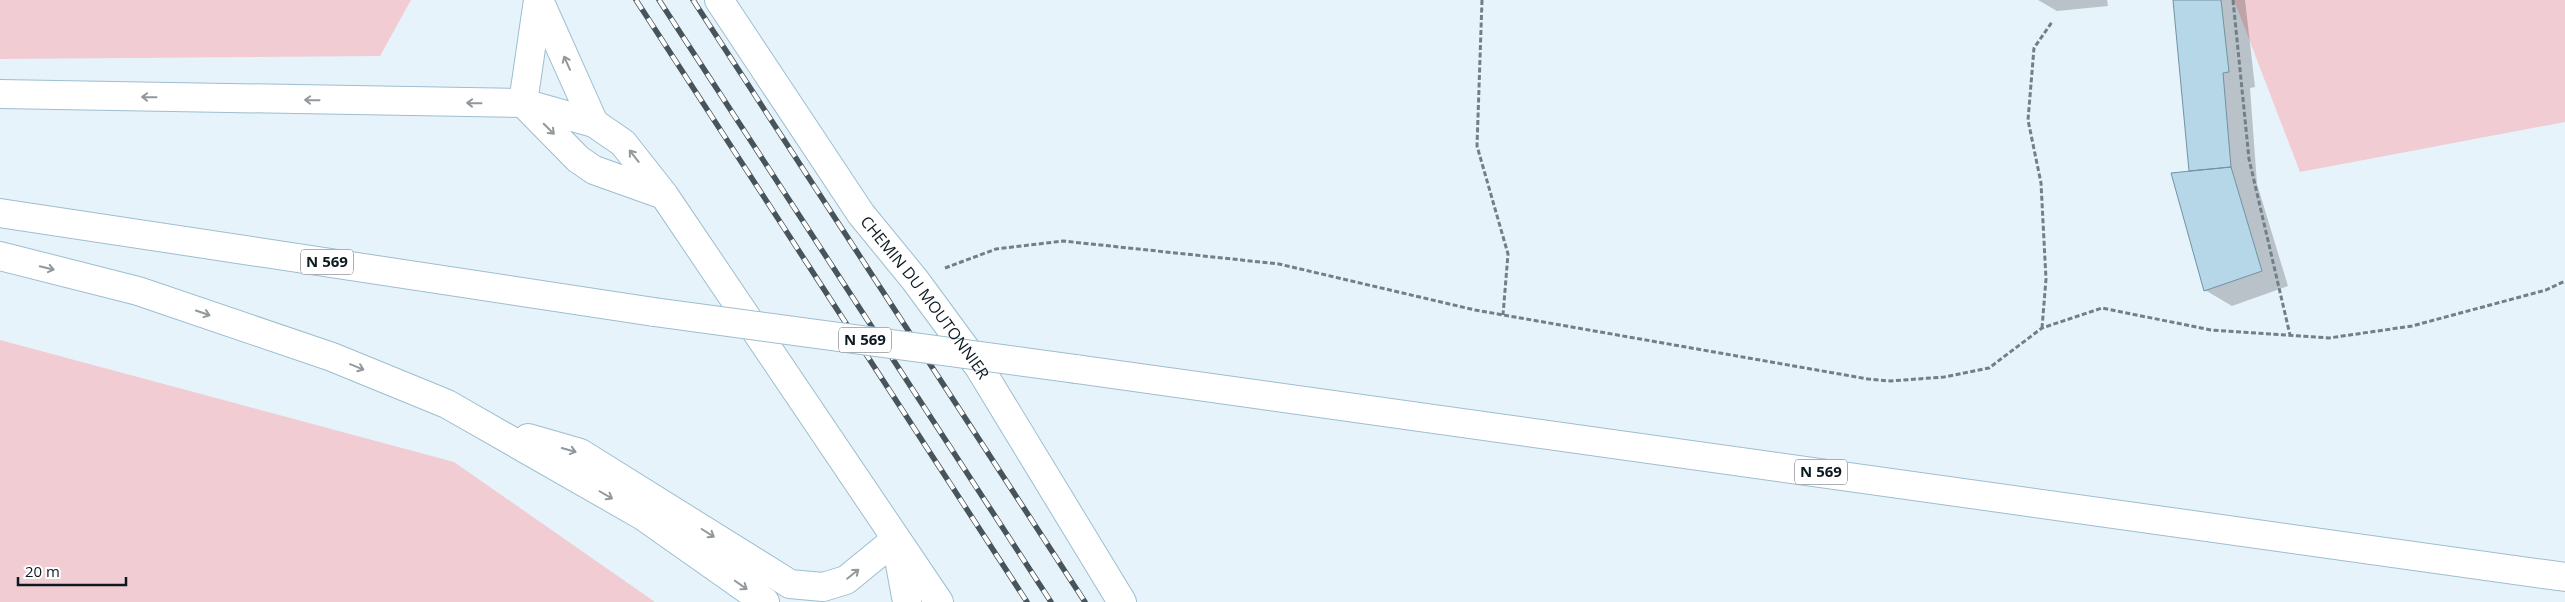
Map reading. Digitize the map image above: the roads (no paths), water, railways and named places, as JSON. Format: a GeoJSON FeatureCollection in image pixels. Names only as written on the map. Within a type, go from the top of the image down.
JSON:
{"type":"FeatureCollection","features":[{"type":"Feature","properties":{"kind":"main road"},"geometry":{"type":"LineString","coordinates":[[523,104],[538,0]]}},
{"type":"Feature","properties":{"kind":"main road"},"geometry":{"type":"LineString","coordinates":[[538,0],[594,123]]}},
{"type":"Feature","properties":{"kind":"main road","name":"CHEMIN DU MOUTONNIER"},"geometry":{"type":"LineString","coordinates":[[719,0],[861,214],[915,280],[979,367],[1122,602]]}},
{"type":"Feature","properties":{"kind":"main road"},"geometry":{"type":"LineString","coordinates":[[0,94],[523,104],[594,123],[623,143],[664,195],[895,540],[939,602]]}},
{"type":"Feature","properties":{"kind":"main road"},"geometry":{"type":"LineString","coordinates":[[523,104],[578,159],[594,170],[664,195]]}},
{"type":"Feature","properties":{"kind":"main road","name":"N 569"},"geometry":{"type":"LineString","coordinates":[[0,212],[654,312],[1076,369],[2565,577]]}},
{"type":"Feature","properties":{"kind":"main road"},"geometry":{"type":"LineString","coordinates":[[0,256],[138,291],[332,357],[447,404],[643,516],[765,602]]}},
{"type":"Feature","properties":{"kind":"main road"},"geometry":{"type":"LineString","coordinates":[[488,427],[580,453],[790,584],[823,587],[846,580],[895,540]]}},
{"type":"Feature","properties":{"kind":"main road"},"geometry":{"type":"LineString","coordinates":[[895,540],[907,602]]}},
{"type":"Feature","properties":{"kind":"railway"},"geometry":{"type":"LineString","coordinates":[[636,0],[1027,602]]}},
{"type":"Feature","properties":{"kind":"railway"},"geometry":{"type":"LineString","coordinates":[[659,0],[1051,602]]}},
{"type":"Feature","properties":{"kind":"railway"},"geometry":{"type":"LineString","coordinates":[[693,0],[1085,602]]}}]}
